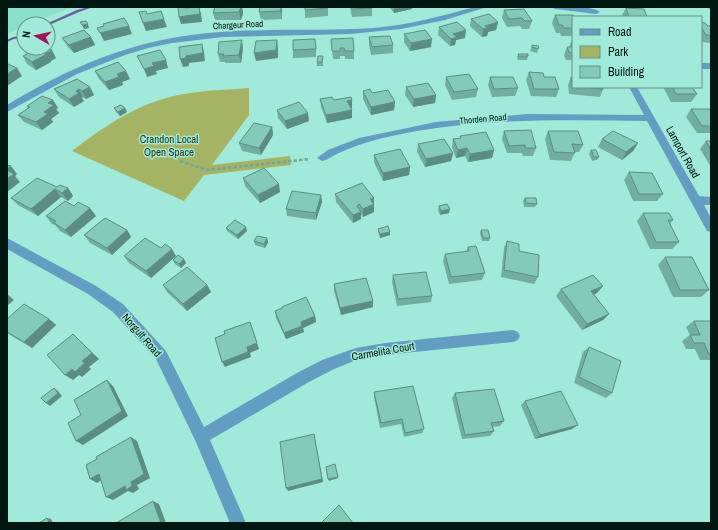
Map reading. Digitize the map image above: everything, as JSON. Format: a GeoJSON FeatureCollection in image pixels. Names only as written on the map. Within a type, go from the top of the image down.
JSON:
{"type":"FeatureCollection","features":[{"type":"Feature","properties":{"kind":"street","name":"Chargeur Road"},"geometry":{"type":"LineString","coordinates":[[7,109],[48,84],[83,67],[147,46],[178,40],[219,35],[357,31],[402,27],[483,7]]}},
{"type":"Feature","properties":{"kind":"street"},"geometry":{"type":"LineString","coordinates":[[555,7],[597,12]]}},
{"type":"Feature","properties":{"kind":"street","name":"Lamport Road"},"geometry":{"type":"LineString","coordinates":[[634,88],[711,228]]}},
{"type":"Feature","properties":{"kind":"street","name":"Thorden Road"},"geometry":{"type":"LineString","coordinates":[[322,158],[339,147],[365,138],[451,122],[520,116],[650,118]]}},
{"type":"Feature","properties":{"kind":"street"},"geometry":{"type":"LineString","coordinates":[[696,200],[711,200]]}},
{"type":"Feature","properties":{"kind":"street","name":"Norgulf Road"},"geometry":{"type":"LineString","coordinates":[[7,244],[92,290],[118,308],[134,323],[161,355],[201,437],[238,523]]}},
{"type":"Feature","properties":{"kind":"street","name":"Carmelita Court"},"geometry":{"type":"LineString","coordinates":[[201,437],[302,378],[327,365],[356,354],[385,349],[513,336]]}},
{"type":"Feature","properties":{"kind":"path"},"geometry":{"type":"LineString","coordinates":[[180,161],[207,170],[322,158]]}},
{"type":"Feature","properties":{"kind":"shaded area"},"geometry":{"type":"Polygon","coordinates":[[[7,7],[73,7],[49,16],[16,16],[16,30],[7,34],[7,7]]]}},
{"type":"Feature","properties":{"kind":"green space","name":"Crandon Local Open Space"},"geometry":{"type":"Polygon","coordinates":[[[249,88],[249,115],[212,165],[290,156],[291,165],[204,175],[184,201],[72,151],[111,123],[153,102],[168,97],[192,93],[249,88]]]}},
{"type":"Feature","properties":{"kind":"building"},"geometry":{"type":"Polygon","coordinates":[[[178,7],[199,7],[200,14],[179,17],[178,7]]]}},
{"type":"Feature","properties":{"kind":"building"},"geometry":{"type":"Polygon","coordinates":[[[215,7],[241,7],[239,12],[213,13],[215,7]]]}},
{"type":"Feature","properties":{"kind":"building"},"geometry":{"type":"Polygon","coordinates":[[[260,7],[281,7],[281,11],[259,12],[260,7]]]}},
{"type":"Feature","properties":{"kind":"building"},"geometry":{"type":"Polygon","coordinates":[[[305,7],[328,7],[328,8],[305,10],[305,7]]]}},
{"type":"Feature","properties":{"kind":"building"},"geometry":{"type":"Polygon","coordinates":[[[351,7],[372,7],[372,8],[352,9],[351,7]]]}},
{"type":"Feature","properties":{"kind":"building"},"geometry":{"type":"Polygon","coordinates":[[[626,8],[644,9],[647,16],[629,16],[626,8]]]}},
{"type":"Feature","properties":{"kind":"building"},"geometry":{"type":"Polygon","coordinates":[[[524,9],[532,21],[525,21],[522,18],[509,19],[504,10],[524,9]]]}},
{"type":"Feature","properties":{"kind":"building"},"geometry":{"type":"Polygon","coordinates":[[[146,11],[147,14],[161,11],[164,19],[143,23],[139,12],[146,11]]]}},
{"type":"Feature","properties":{"kind":"building"},"geometry":{"type":"Polygon","coordinates":[[[489,14],[498,22],[485,26],[488,28],[483,29],[471,19],[489,14]]]}},
{"type":"Feature","properties":{"kind":"building"},"geometry":{"type":"Polygon","coordinates":[[[555,15],[573,15],[572,28],[564,28],[562,25],[559,25],[555,15]]]}},
{"type":"Feature","properties":{"kind":"building"},"geometry":{"type":"Polygon","coordinates":[[[124,18],[129,26],[100,33],[97,28],[104,26],[103,24],[124,18]]]}},
{"type":"Feature","properties":{"kind":"building"},"geometry":{"type":"Polygon","coordinates":[[[86,21],[88,24],[82,25],[80,22],[86,21]]]}},
{"type":"Feature","properties":{"kind":"building"},"geometry":{"type":"Polygon","coordinates":[[[457,22],[466,30],[453,34],[457,37],[451,39],[439,27],[457,22]]]}},
{"type":"Feature","properties":{"kind":"building"},"geometry":{"type":"Polygon","coordinates":[[[702,22],[711,26],[711,35],[706,35],[702,29],[702,22]]]}},
{"type":"Feature","properties":{"kind":"building"},"geometry":{"type":"Polygon","coordinates":[[[84,30],[91,37],[69,45],[62,38],[84,30]]]}},
{"type":"Feature","properties":{"kind":"building"},"geometry":{"type":"Polygon","coordinates":[[[425,30],[432,39],[411,43],[404,34],[425,30]]]}},
{"type":"Feature","properties":{"kind":"building"},"geometry":{"type":"Polygon","coordinates":[[[390,36],[393,45],[372,47],[369,37],[390,36]]]}},
{"type":"Feature","properties":{"kind":"building"},"geometry":{"type":"Polygon","coordinates":[[[353,38],[354,51],[345,51],[344,48],[340,48],[340,51],[332,51],[331,39],[353,38]]]}},
{"type":"Feature","properties":{"kind":"building"},"geometry":{"type":"Polygon","coordinates":[[[315,39],[316,49],[293,50],[293,40],[315,39]]]}},
{"type":"Feature","properties":{"kind":"building"},"geometry":{"type":"Polygon","coordinates":[[[242,40],[239,55],[223,56],[224,54],[218,54],[219,42],[242,40]]]}},
{"type":"Feature","properties":{"kind":"building"},"geometry":{"type":"Polygon","coordinates":[[[277,40],[276,50],[254,53],[256,41],[277,40]]]}},
{"type":"Feature","properties":{"kind":"building"},"geometry":{"type":"Polygon","coordinates":[[[202,44],[203,53],[186,56],[186,58],[180,59],[179,47],[202,44]]]}},
{"type":"Feature","properties":{"kind":"building"},"geometry":{"type":"Polygon","coordinates":[[[532,45],[539,46],[538,49],[532,47],[532,45]]]}},
{"type":"Feature","properties":{"kind":"building"},"geometry":{"type":"Polygon","coordinates":[[[567,47],[572,47],[572,53],[569,52],[567,47]]]}},
{"type":"Feature","properties":{"kind":"building"},"geometry":{"type":"Polygon","coordinates":[[[160,50],[166,60],[152,63],[154,66],[144,69],[137,56],[160,50]]]}},
{"type":"Feature","properties":{"kind":"building"},"geometry":{"type":"Polygon","coordinates":[[[518,54],[528,54],[528,56],[519,56],[518,54]]]}},
{"type":"Feature","properties":{"kind":"building"},"geometry":{"type":"Polygon","coordinates":[[[23,56],[43,56],[32,62],[23,56]]]}},
{"type":"Feature","properties":{"kind":"building"},"geometry":{"type":"Polygon","coordinates":[[[318,56],[323,56],[322,62],[317,62],[318,56]]]}},
{"type":"Feature","properties":{"kind":"building"},"geometry":{"type":"Polygon","coordinates":[[[118,62],[126,71],[117,74],[119,77],[105,82],[95,71],[118,62]]]}},
{"type":"Feature","properties":{"kind":"building"},"geometry":{"type":"Polygon","coordinates":[[[8,64],[17,68],[7,74],[8,64]]]}},
{"type":"Feature","properties":{"kind":"building"},"geometry":{"type":"Polygon","coordinates":[[[529,72],[543,73],[544,77],[555,77],[559,89],[534,89],[529,72]]]}},
{"type":"Feature","properties":{"kind":"building"},"geometry":{"type":"Polygon","coordinates":[[[469,74],[478,89],[454,92],[446,77],[469,74]]]}},
{"type":"Feature","properties":{"kind":"building"},"geometry":{"type":"Polygon","coordinates":[[[490,77],[513,77],[518,88],[494,89],[490,77]]]}},
{"type":"Feature","properties":{"kind":"building"},"geometry":{"type":"Polygon","coordinates":[[[77,79],[90,87],[82,91],[79,89],[76,91],[79,93],[69,99],[54,89],[77,79]]]}},
{"type":"Feature","properties":{"kind":"building"},"geometry":{"type":"Polygon","coordinates":[[[428,83],[436,95],[414,99],[406,87],[428,83]]]}},
{"type":"Feature","properties":{"kind":"building"},"geometry":{"type":"Polygon","coordinates":[[[673,88],[693,88],[697,94],[676,94],[673,88]]]}},
{"type":"Feature","properties":{"kind":"building"},"geometry":{"type":"Polygon","coordinates":[[[370,89],[372,93],[388,90],[395,102],[371,107],[363,91],[370,89]]]}},
{"type":"Feature","properties":{"kind":"building"},"geometry":{"type":"Polygon","coordinates":[[[42,96],[53,100],[48,103],[54,105],[44,112],[48,114],[36,122],[18,115],[30,107],[27,106],[42,96]]]}},
{"type":"Feature","properties":{"kind":"building"},"geometry":{"type":"Polygon","coordinates":[[[332,97],[334,100],[351,97],[352,100],[347,101],[352,110],[326,115],[320,99],[332,97]]]}},
{"type":"Feature","properties":{"kind":"building"},"geometry":{"type":"Polygon","coordinates":[[[299,102],[308,113],[285,121],[277,110],[299,102]]]}},
{"type":"Feature","properties":{"kind":"building"},"geometry":{"type":"Polygon","coordinates":[[[121,105],[125,108],[118,112],[114,108],[121,105]]]}},
{"type":"Feature","properties":{"kind":"building"},"geometry":{"type":"Polygon","coordinates":[[[691,109],[711,109],[711,126],[702,126],[691,109]]]}},
{"type":"Feature","properties":{"kind":"building"},"geometry":{"type":"Polygon","coordinates":[[[254,123],[272,127],[259,148],[239,143],[254,123]]]}},
{"type":"Feature","properties":{"kind":"building"},"geometry":{"type":"Polygon","coordinates":[[[531,130],[536,148],[525,148],[525,145],[509,146],[504,131],[531,130]]]}},
{"type":"Feature","properties":{"kind":"building"},"geometry":{"type":"Polygon","coordinates":[[[548,131],[578,131],[583,145],[572,144],[575,153],[554,152],[548,131]]]}},
{"type":"Feature","properties":{"kind":"building"},"geometry":{"type":"Polygon","coordinates":[[[613,131],[638,143],[626,152],[602,139],[613,131]]]}},
{"type":"Feature","properties":{"kind":"building"},"geometry":{"type":"Polygon","coordinates":[[[486,132],[494,150],[470,154],[467,148],[458,150],[453,139],[461,138],[460,136],[486,132]]]}},
{"type":"Feature","properties":{"kind":"building"},"geometry":{"type":"Polygon","coordinates":[[[444,139],[453,153],[426,159],[418,144],[444,139]]]}},
{"type":"Feature","properties":{"kind":"building"},"geometry":{"type":"Polygon","coordinates":[[[706,141],[711,141],[711,150],[706,141]]]}},
{"type":"Feature","properties":{"kind":"building"},"geometry":{"type":"Polygon","coordinates":[[[400,149],[410,167],[383,173],[374,155],[400,149]]]}},
{"type":"Feature","properties":{"kind":"building"},"geometry":{"type":"Polygon","coordinates":[[[591,150],[596,150],[599,157],[594,157],[591,150]]]}},
{"type":"Feature","properties":{"kind":"building"},"geometry":{"type":"Polygon","coordinates":[[[264,168],[279,184],[258,195],[243,178],[264,168]]]}},
{"type":"Feature","properties":{"kind":"building"},"geometry":{"type":"Polygon","coordinates":[[[7,170],[14,174],[7,179],[7,170]]]}},
{"type":"Feature","properties":{"kind":"building"},"geometry":{"type":"Polygon","coordinates":[[[629,172],[652,173],[663,194],[639,194],[629,172]]]}},
{"type":"Feature","properties":{"kind":"building"},"geometry":{"type":"Polygon","coordinates":[[[37,178],[57,187],[60,185],[68,188],[62,193],[55,189],[31,209],[11,198],[37,178]]]}},
{"type":"Feature","properties":{"kind":"building"},"geometry":{"type":"Polygon","coordinates":[[[362,183],[374,198],[370,199],[374,204],[363,209],[359,204],[357,206],[361,212],[353,215],[335,194],[362,183]]]}},
{"type":"Feature","properties":{"kind":"building"},"geometry":{"type":"Polygon","coordinates":[[[292,191],[321,195],[316,213],[286,209],[292,191]]]}},
{"type":"Feature","properties":{"kind":"building"},"geometry":{"type":"Polygon","coordinates":[[[525,198],[536,198],[537,204],[526,203],[525,198]]]}},
{"type":"Feature","properties":{"kind":"building"},"geometry":{"type":"Polygon","coordinates":[[[65,201],[74,206],[78,202],[90,208],[65,230],[54,223],[56,221],[46,216],[65,201]]]}},
{"type":"Feature","properties":{"kind":"building"},"geometry":{"type":"Polygon","coordinates":[[[447,204],[450,209],[441,211],[439,206],[447,204]]]}},
{"type":"Feature","properties":{"kind":"building"},"geometry":{"type":"Polygon","coordinates":[[[643,213],[669,213],[673,220],[668,220],[679,242],[656,242],[643,213]]]}},
{"type":"Feature","properties":{"kind":"building"},"geometry":{"type":"Polygon","coordinates":[[[105,218],[127,230],[107,248],[84,235],[105,218]]]}},
{"type":"Feature","properties":{"kind":"building"},"geometry":{"type":"Polygon","coordinates":[[[235,220],[246,227],[237,235],[226,228],[235,220]]]}},
{"type":"Feature","properties":{"kind":"building"},"geometry":{"type":"Polygon","coordinates":[[[388,226],[390,232],[380,234],[378,229],[388,226]]]}},
{"type":"Feature","properties":{"kind":"building"},"geometry":{"type":"Polygon","coordinates":[[[481,230],[488,230],[490,238],[483,238],[481,230]]]}},
{"type":"Feature","properties":{"kind":"building"},"geometry":{"type":"Polygon","coordinates":[[[257,236],[267,238],[264,244],[254,241],[257,236]]]}},
{"type":"Feature","properties":{"kind":"building"},"geometry":{"type":"Polygon","coordinates":[[[145,238],[161,248],[165,244],[172,249],[146,271],[124,256],[145,238]]]}},
{"type":"Feature","properties":{"kind":"building"},"geometry":{"type":"Polygon","coordinates":[[[507,241],[519,244],[519,251],[539,255],[538,277],[504,270],[507,241]]]}},
{"type":"Feature","properties":{"kind":"building"},"geometry":{"type":"Polygon","coordinates":[[[476,246],[485,273],[451,277],[445,254],[469,251],[468,247],[476,246]]]}},
{"type":"Feature","properties":{"kind":"building"},"geometry":{"type":"Polygon","coordinates":[[[178,255],[184,259],[179,264],[173,260],[178,255]]]}},
{"type":"Feature","properties":{"kind":"building"},"geometry":{"type":"Polygon","coordinates":[[[665,257],[692,257],[709,290],[680,290],[665,257]]]}},
{"type":"Feature","properties":{"kind":"building"},"geometry":{"type":"Polygon","coordinates":[[[187,267],[207,285],[183,304],[163,285],[187,267]]]}},
{"type":"Feature","properties":{"kind":"building"},"geometry":{"type":"Polygon","coordinates":[[[426,272],[432,296],[398,299],[393,275],[426,272]]]}},
{"type":"Feature","properties":{"kind":"building"},"geometry":{"type":"Polygon","coordinates":[[[593,275],[603,286],[591,291],[609,314],[587,324],[561,289],[593,275]]]}},
{"type":"Feature","properties":{"kind":"building"},"geometry":{"type":"Polygon","coordinates":[[[366,278],[373,301],[340,308],[334,284],[366,278]]]}},
{"type":"Feature","properties":{"kind":"building"},"geometry":{"type":"Polygon","coordinates":[[[306,297],[315,316],[301,322],[302,326],[284,333],[275,311],[306,297]]]}},
{"type":"Feature","properties":{"kind":"building"},"geometry":{"type":"Polygon","coordinates":[[[24,304],[49,319],[24,342],[7,332],[7,319],[24,304]]]}},
{"type":"Feature","properties":{"kind":"building"},"geometry":{"type":"Polygon","coordinates":[[[694,321],[711,321],[711,354],[709,354],[704,343],[694,343],[690,335],[700,335],[694,321]]]}},
{"type":"Feature","properties":{"kind":"building"},"geometry":{"type":"Polygon","coordinates":[[[250,322],[257,343],[247,347],[248,352],[222,362],[215,338],[225,334],[224,331],[250,322]]]}},
{"type":"Feature","properties":{"kind":"building"},"geometry":{"type":"Polygon","coordinates":[[[73,334],[92,353],[82,361],[85,363],[75,372],[72,369],[65,375],[47,355],[73,334]]]}},
{"type":"Feature","properties":{"kind":"building"},"geometry":{"type":"Polygon","coordinates":[[[589,347],[621,361],[612,393],[579,377],[589,347]]]}},
{"type":"Feature","properties":{"kind":"building"},"geometry":{"type":"Polygon","coordinates":[[[107,380],[122,411],[76,441],[68,423],[81,415],[74,400],[107,380]]]}},
{"type":"Feature","properties":{"kind":"building"},"geometry":{"type":"Polygon","coordinates":[[[413,386],[424,429],[405,433],[402,419],[381,423],[374,392],[413,386]]]}},
{"type":"Feature","properties":{"kind":"building"},"geometry":{"type":"Polygon","coordinates":[[[54,388],[58,393],[46,403],[41,398],[54,388]]]}},
{"type":"Feature","properties":{"kind":"building"},"geometry":{"type":"Polygon","coordinates":[[[494,389],[504,421],[491,423],[494,431],[465,435],[455,393],[494,389]]]}},
{"type":"Feature","properties":{"kind":"building"},"geometry":{"type":"Polygon","coordinates":[[[561,391],[578,425],[540,435],[525,401],[561,391]]]}},
{"type":"Feature","properties":{"kind":"building"},"geometry":{"type":"Polygon","coordinates":[[[314,434],[322,479],[286,488],[280,442],[314,434]]]}},
{"type":"Feature","properties":{"kind":"building"},"geometry":{"type":"Polygon","coordinates":[[[131,437],[144,474],[131,482],[132,486],[126,490],[125,486],[106,497],[99,474],[90,479],[86,465],[97,459],[96,457],[131,437]]]}},
{"type":"Feature","properties":{"kind":"building"},"geometry":{"type":"Polygon","coordinates":[[[335,464],[338,477],[328,479],[326,467],[335,464]]]}},
{"type":"Feature","properties":{"kind":"building"},"geometry":{"type":"Polygon","coordinates":[[[153,501],[161,523],[116,523],[153,501]]]}},
{"type":"Feature","properties":{"kind":"building"},"geometry":{"type":"Polygon","coordinates":[[[339,505],[353,523],[321,523],[339,505]]]}},
{"type":"Feature","properties":{"kind":"building"},"geometry":{"type":"Polygon","coordinates":[[[47,518],[49,523],[39,523],[47,518]]]}},
{"type":"Feature","properties":{"kind":"waterway"},"geometry":{"type":"LineString","coordinates":[[56,21],[91,7]]}},
{"type":"Feature","properties":{"kind":"waterway"},"geometry":{"type":"LineString","coordinates":[[7,41],[16,38]]}}]}
